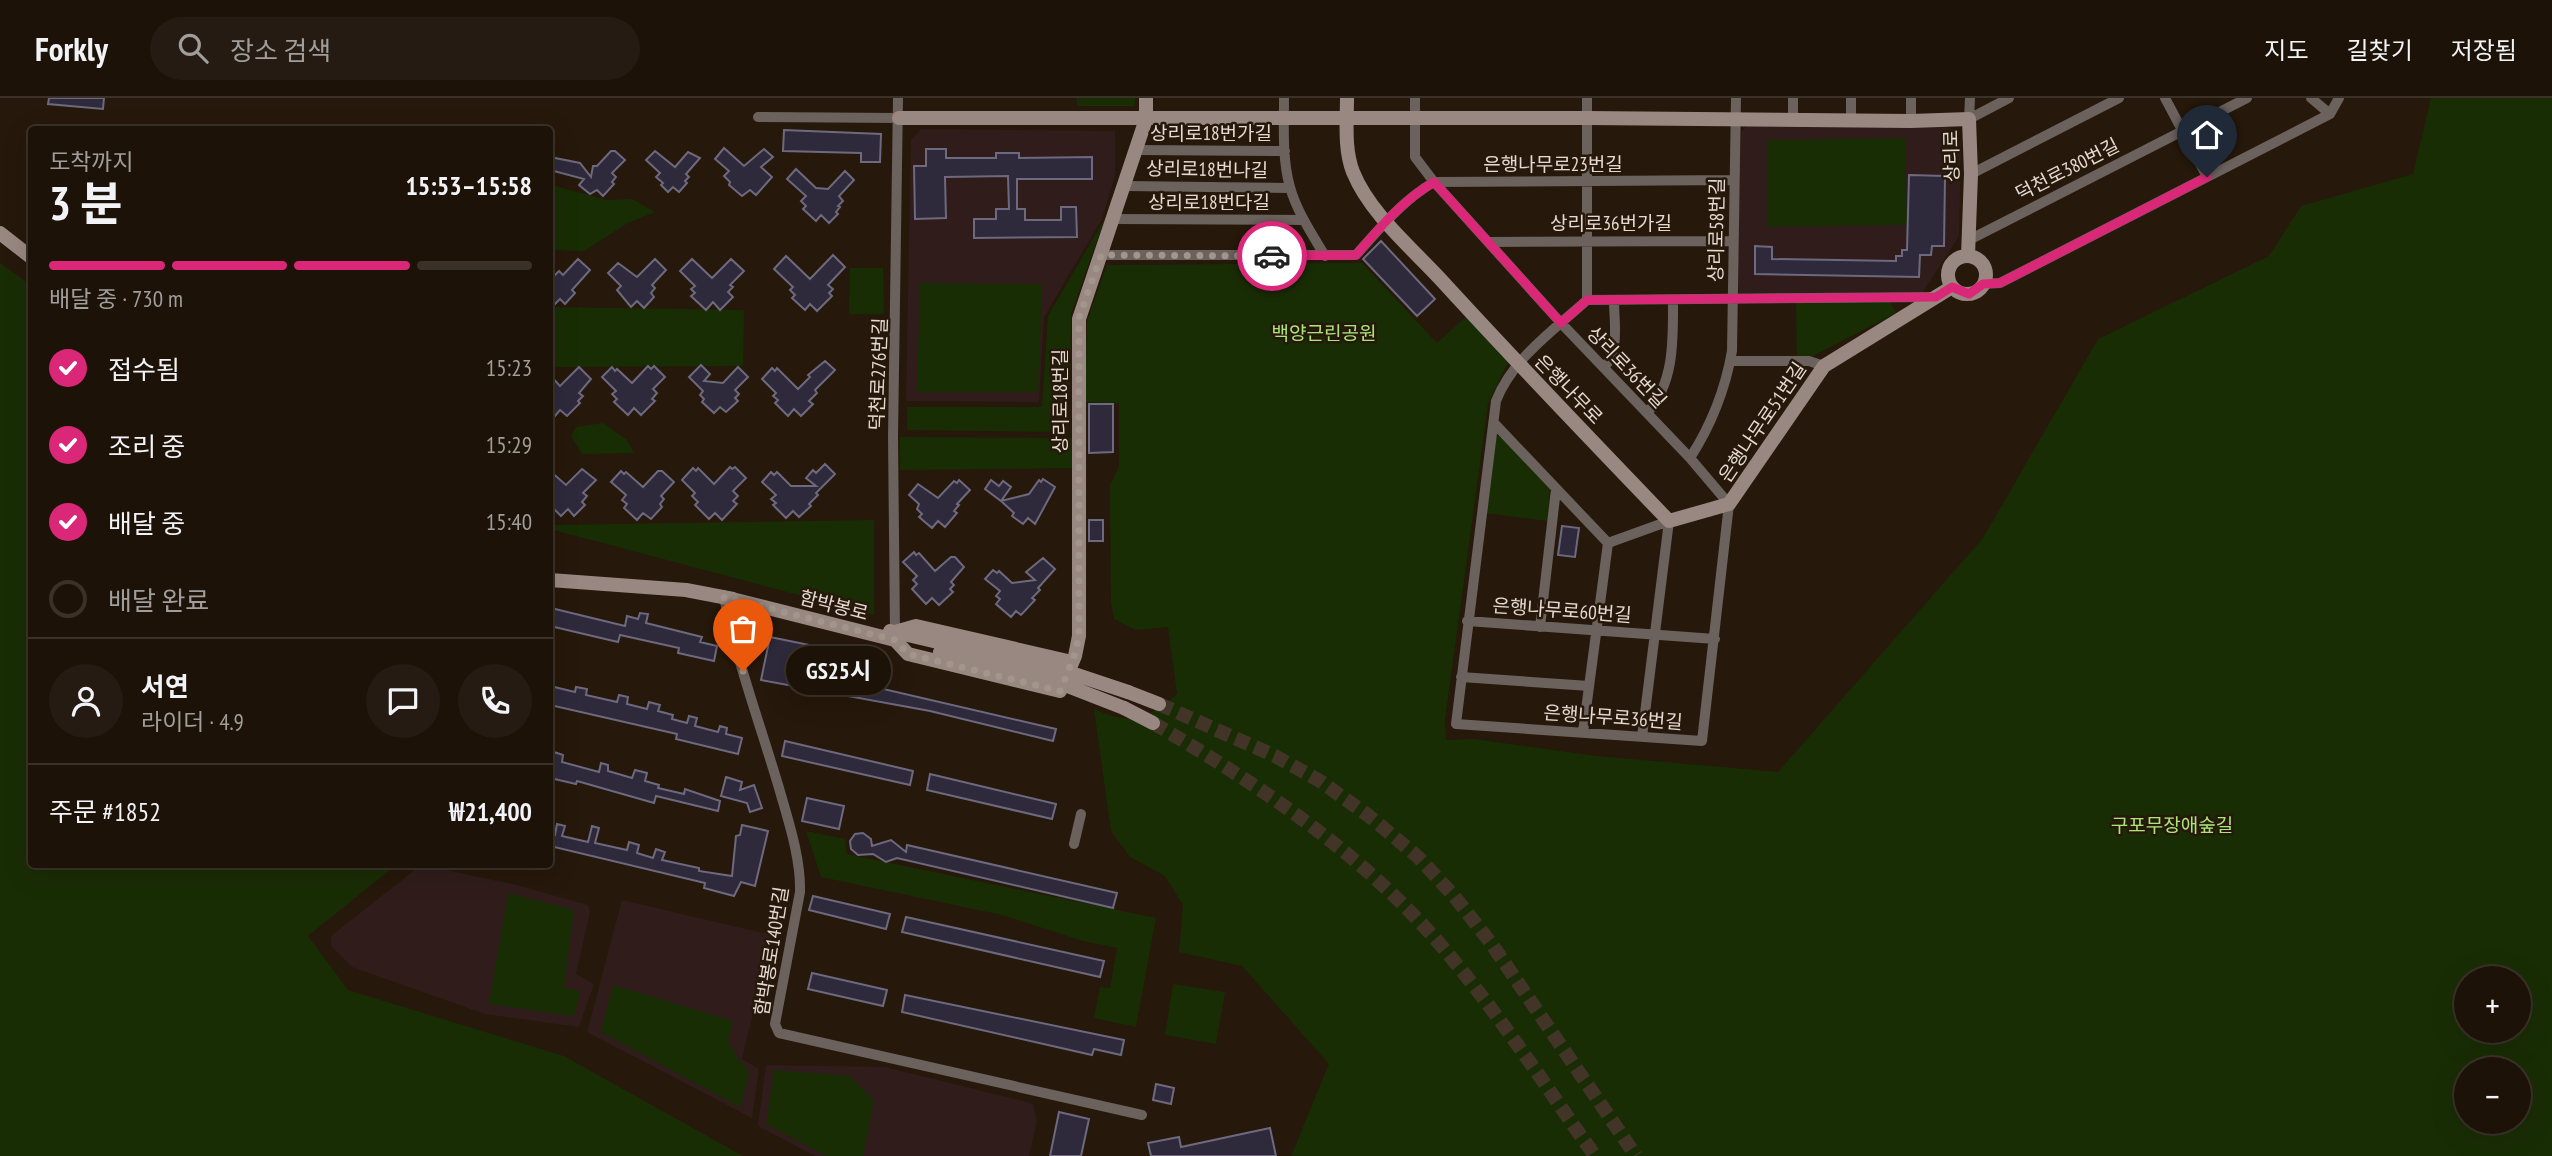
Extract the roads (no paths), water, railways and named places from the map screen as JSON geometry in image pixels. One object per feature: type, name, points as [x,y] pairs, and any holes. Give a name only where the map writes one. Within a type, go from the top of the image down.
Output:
[{"type":"street","name":"덕천로276번길","points":[[895,636],[898,98]]},
{"type":"street","name":"상리로18번길","points":[[895,636],[908,654],[1060,691],[1079,636],[1079,318],[1146,119],[1146,98]]},
{"type":"street","points":[[1284,98],[1290,188],[1303,220],[1325,256]]},
{"type":"street","name":"은행나무로","points":[[1347,98],[1349,158],[1353,172],[1365,193],[1387,221],[1518,363],[1669,521]]},
{"type":"street","name":"상리로36번길","points":[[1415,98],[1415,157],[1434,182],[1561,323],[1690,458],[1729,504]]},
{"type":"street","points":[[1587,98],[1587,300],[1936,297]]},
{"type":"street","name":"상리로58번길","points":[[1690,458],[1716,413],[1730,361],[1736,98]]},
{"type":"street","points":[[1793,98],[1793,119]]},
{"type":"street","points":[[1851,98],[1851,121]]},
{"type":"street","points":[[1911,98],[1911,121]]},
{"type":"street","points":[[1969,98],[1969,119],[2009,98]]},
{"type":"street","points":[[1971,174],[2119,98]]},
{"type":"street","points":[[2165,98],[2207,177]]},
{"type":"street","name":"덕천로380번길","points":[[1969,240],[2247,98]]},
{"type":"street","points":[[2311,98],[2330,114]]},
{"type":"street","points":[[1983,284],[1983,265],[1968,256],[1956,259],[1948,269],[1947,275],[1952,287],[1969,294],[1983,284],[2000,283],[2330,114],[2339,98]]},
{"type":"street","points":[[758,117],[899,118]]},
{"type":"street","name":"상리로","points":[[899,118],[1736,118],[1851,121],[1969,119],[1971,174],[1968,256]]},
{"type":"street","name":"상리로18번가길","points":[[1136,150],[1286,151]]},
{"type":"street","name":"은행나무로23번길","points":[[1434,182],[1734,180]]},
{"type":"street","points":[[1101,255],[1356,255],[1387,221],[1434,182]]},
{"type":"street","name":"상리로18번나길","points":[[1124,186],[1290,188]]},
{"type":"street","name":"상리로18번다길","points":[[1114,219],[1303,220]]},
{"type":"street","points":[[0,233],[28,255]]},
{"type":"street","name":"상리로36번가길","points":[[1490,242],[1732,241]]},
{"type":"street","name":"은행나무로51번길","points":[[1669,521],[1729,504],[1824,366],[1952,287]]},
{"type":"street","name":"은행나무로36번길","points":[[1587,300],[1518,363],[1496,401],[1456,724],[1703,741],[1729,504]]},
{"type":"street","points":[[1604,368],[1611,359],[1615,346],[1614,300]]},
{"type":"street","points":[[1647,413],[1662,390],[1667,375],[1673,347],[1673,300]]},
{"type":"street","points":[[1730,361],[1809,361],[1824,366]]},
{"type":"street","points":[[1494,423],[1608,543]]},
{"type":"street","points":[[894,457],[906,457]]},
{"type":"street","points":[[1539,627],[1556,489]]},
{"type":"street","points":[[1608,543],[1669,521],[1642,737]]},
{"type":"street","points":[[1583,732],[1608,543]]},
{"type":"street","name":"함박봉로","points":[[553,580],[686,590],[895,636]]},
{"type":"street","name":"함박봉로140번길","points":[[724,597],[731,630],[785,808],[801,877],[797,913],[775,1024],[779,1033],[1142,1115]]},
{"type":"street","name":"은행나무로60번길","points":[[1467,621],[1715,639]]},
{"type":"street","points":[[895,636],[916,626],[1072,662]]},
{"type":"street","points":[[895,636],[1074,674],[1159,704]]},
{"type":"street","points":[[895,636],[1033,675],[1124,708],[1153,723]]},
{"type":"street","name":"은행나무로36번길","points":[[1461,677],[1589,686]]},
{"type":"street","points":[[1074,844],[1081,814]]},
{"type":"tunnel","points":[[1159,704],[1275,756],[1320,781],[1369,816],[1418,857],[1454,896],[1491,943],[1636,1156]]},
{"type":"tunnel","points":[[1153,723],[1301,818],[1401,902],[1475,987],[1595,1156]]},
{"type":"place","name":"GS25시","points":[[743,671]]},
{"type":"park label","name":"백양근린공원","points":[[1324,333]]},
{"type":"park label","name":"구포무장애숲길","points":[[2172,825]]}]
